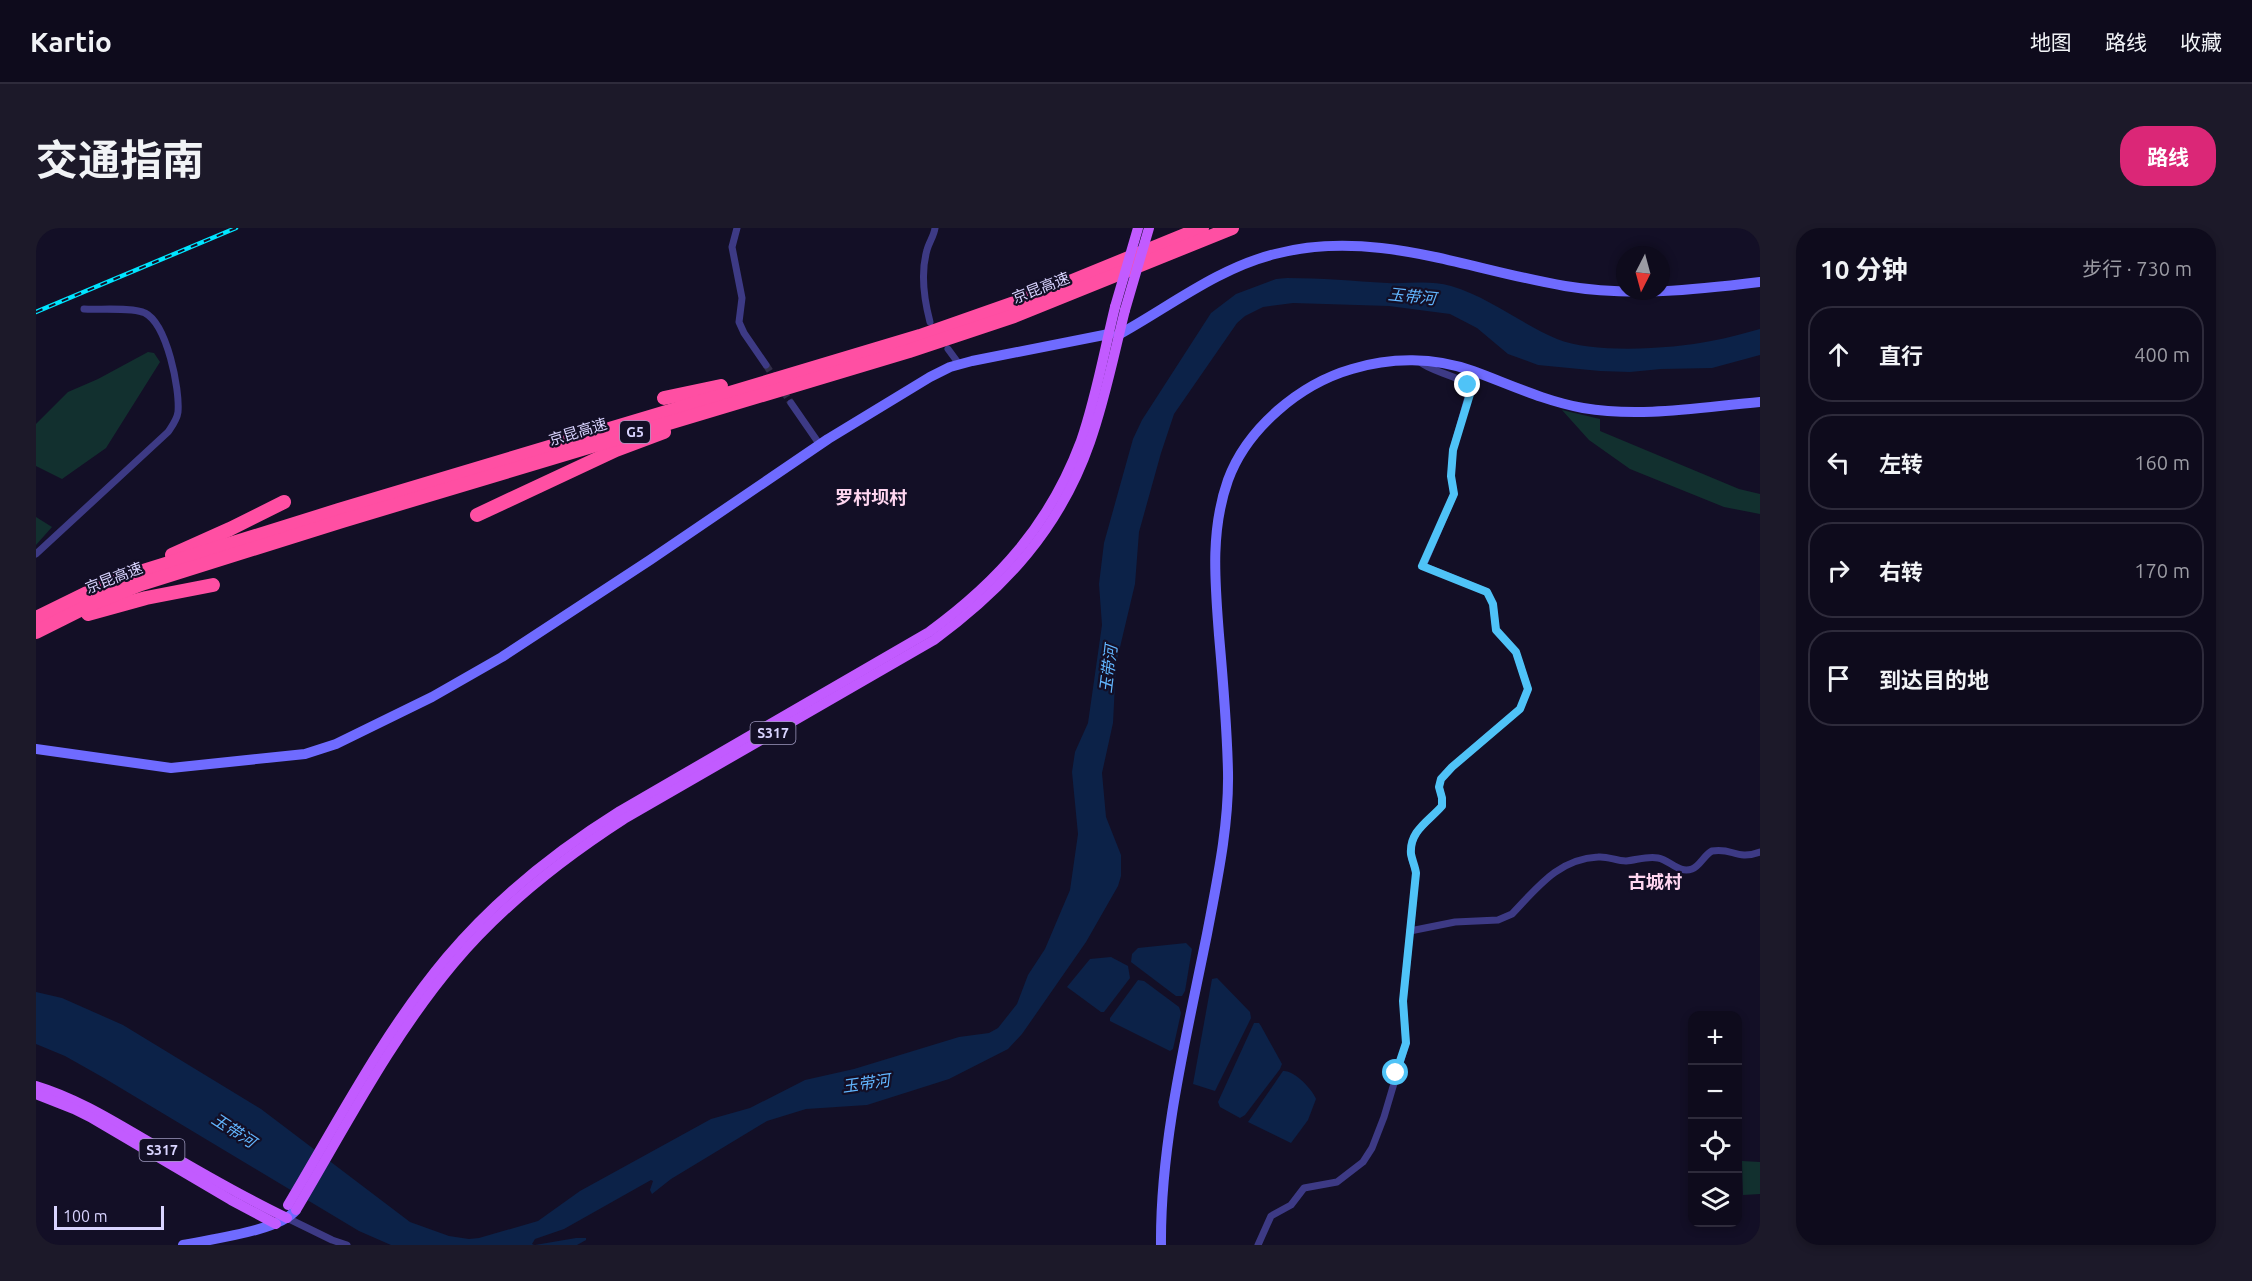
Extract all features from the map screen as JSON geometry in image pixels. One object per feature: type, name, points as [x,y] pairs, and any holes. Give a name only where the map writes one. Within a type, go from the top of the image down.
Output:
[{"type":"highway","name":"京昆高速","points":[[36,618],[89,592],[131,576],[339,510],[920,336],[1039,295],[1202,228]]},
{"type":"highway","name":"京昆高速","points":[[36,633],[94,603],[141,584],[331,524],[909,351],[1043,306],[1232,228]]},
{"type":"highway","points":[[664,398],[855,355]]},
{"type":"highway","points":[[477,516],[615,450],[808,380]]},
{"type":"highway","points":[[131,576],[284,502]]},
{"type":"highway","points":[[36,633],[95,611],[213,585]]},
{"type":"main road","name":"S317","points":[[292,1208],[347,1114],[381,1049],[418,994],[447,957],[494,907],[583,834],[910,645],[945,620],[998,574],[1027,542],[1070,468],[1086,425],[1114,334],[1138,228]]},
{"type":"main road","name":"S317","points":[[1120,309],[1149,228]]},
{"type":"main road","name":"S317","points":[[36,1086],[86,1106],[282,1219]]},
{"type":"main road","name":"S317","points":[[36,1094],[82,1113],[231,1200],[282,1219]]},
{"type":"street","points":[[737,228],[732,247],[742,298],[739,322],[766,365]]},
{"type":"street","points":[[930,322],[923,279],[926,254],[935,228]]},
{"type":"street","points":[[36,749],[171,768],[305,754],[331,746],[432,697],[502,657],[819,445],[930,377],[959,364],[1025,349],[1114,334],[1238,267],[1274,254],[1321,246],[1366,246],[1407,251],[1547,282],[1601,290],[1667,292],[1760,282]]},
{"type":"street","points":[[36,554],[168,432],[177,417],[178,400],[173,367],[168,349],[151,317],[139,311],[84,309]]},
{"type":"street","points":[[948,349],[959,364]]},
{"type":"street","points":[[1161,1245],[1161,1213],[1168,1144],[1217,881],[1228,801],[1227,739],[1214,564],[1216,528],[1224,492],[1237,460],[1249,443],[1271,418],[1300,393],[1330,376],[1376,363],[1418,360],[1471,370],[1548,399],[1599,411],[1652,411],[1760,402]]},
{"type":"street","points":[[1258,1245],[1273,1213],[1291,1205],[1304,1188],[1329,1185],[1344,1178],[1363,1162],[1372,1148],[1384,1117],[1406,1043],[1403,1001],[1416,873],[1411,857],[1411,843],[1419,828],[1442,806],[1439,787],[1441,779],[1520,709],[1528,689],[1516,652],[1496,630],[1493,604],[1487,592],[1422,566],[1454,494],[1451,476],[1453,450],[1470,390],[1466,383],[1427,368],[1418,360]]},
{"type":"street","points":[[791,403],[819,445]]},
{"type":"street","points":[[1410,931],[1455,922],[1503,919],[1512,914],[1554,871],[1592,858],[1603,857],[1624,861],[1654,857],[1668,861],[1681,870],[1688,870],[1695,868],[1712,851],[1726,850],[1746,856],[1760,852]]},
{"type":"street","points":[[183,1245],[282,1219],[292,1208]]},
{"type":"street","points":[[282,1219],[347,1245]]},
{"type":"green space","points":[[148,352],[154,353],[160,362],[106,448],[62,479],[36,466],[36,424],[68,392]]},
{"type":"green space","points":[[1562,410],[1600,419],[1600,431],[1739,489],[1760,494],[1760,514],[1724,507],[1630,469],[1589,440]]},
{"type":"green space","points":[[36,517],[52,527],[36,545]]},
{"type":"green space","points":[[1742,1161],[1760,1162],[1760,1194],[1743,1195]]},
{"type":"water","name":"玉带河","points":[[1276,279],[1443,284],[1479,297],[1557,339],[1591,347],[1633,349],[1695,344],[1760,329],[1760,355],[1712,368],[1630,372],[1538,365],[1508,354],[1477,328],[1450,314],[1389,306],[1293,303],[1263,307],[1237,323],[1174,414],[1139,532],[1135,584],[1116,664],[1113,723],[1102,773],[1106,817],[1121,855],[1121,876],[1118,886],[1086,942],[1022,1034],[1008,1049],[949,1079],[867,1105],[806,1109],[767,1121],[671,1179],[652,1194],[650,1190],[653,1181],[651,1180],[564,1229],[535,1239],[532,1244],[534,1245],[391,1245],[359,1231],[104,1078],[65,1056],[36,1044],[36,992],[62,998],[123,1025],[261,1109],[410,1222],[449,1236],[469,1239],[538,1221],[580,1191],[711,1119],[750,1108],[805,1080],[854,1069],[959,1037],[989,1033],[998,1028],[1017,1004],[1028,975],[1045,949],[1070,890],[1078,834],[1072,772],[1075,752],[1088,723],[1102,625],[1099,584],[1104,543],[1133,439],[1142,420],[1211,313],[1236,294]]},
{"type":"water","points":[[1186,943],[1192,949],[1185,991],[1182,996],[1176,996],[1131,962],[1132,954],[1138,948]]},
{"type":"water","points":[[1111,957],[1128,966],[1130,978],[1104,1012],[1101,1012],[1067,987],[1090,959]]},
{"type":"water","points":[[1217,978],[1250,1012],[1251,1018],[1215,1091],[1193,1084],[1212,979]]},
{"type":"water","points":[[1138,980],[1144,981],[1179,1007],[1181,1013],[1173,1049],[1170,1051],[1110,1021]]},
{"type":"water","points":[[1254,1023],[1259,1023],[1282,1064],[1245,1115],[1240,1118],[1220,1107],[1218,1102]]},
{"type":"water","points":[[1283,1071],[1302,1081],[1316,1099],[1308,1120],[1291,1143],[1248,1122]]},
{"type":"water","points":[[586,1238],[586,1240],[577,1245],[535,1245]]},
{"type":"tunnel","points":[[766,365],[791,403]]},
{"type":"railway","points":[[36,312],[236,228]]},
{"type":"district","name":"罗村坝村","points":[[871,498]]},
{"type":"district","name":"古城村","points":[[1655,882]]},
{"type":"route","points":[[1396,1073],[1406,1043],[1402,1012],[1416,873],[1411,857],[1411,843],[1419,828],[1442,806],[1443,800],[1439,790],[1441,779],[1500,724],[1520,709],[1528,689],[1516,652],[1496,630],[1493,604],[1487,592],[1422,566],[1454,494],[1451,476],[1453,450],[1470,394],[1468,385]]}]
